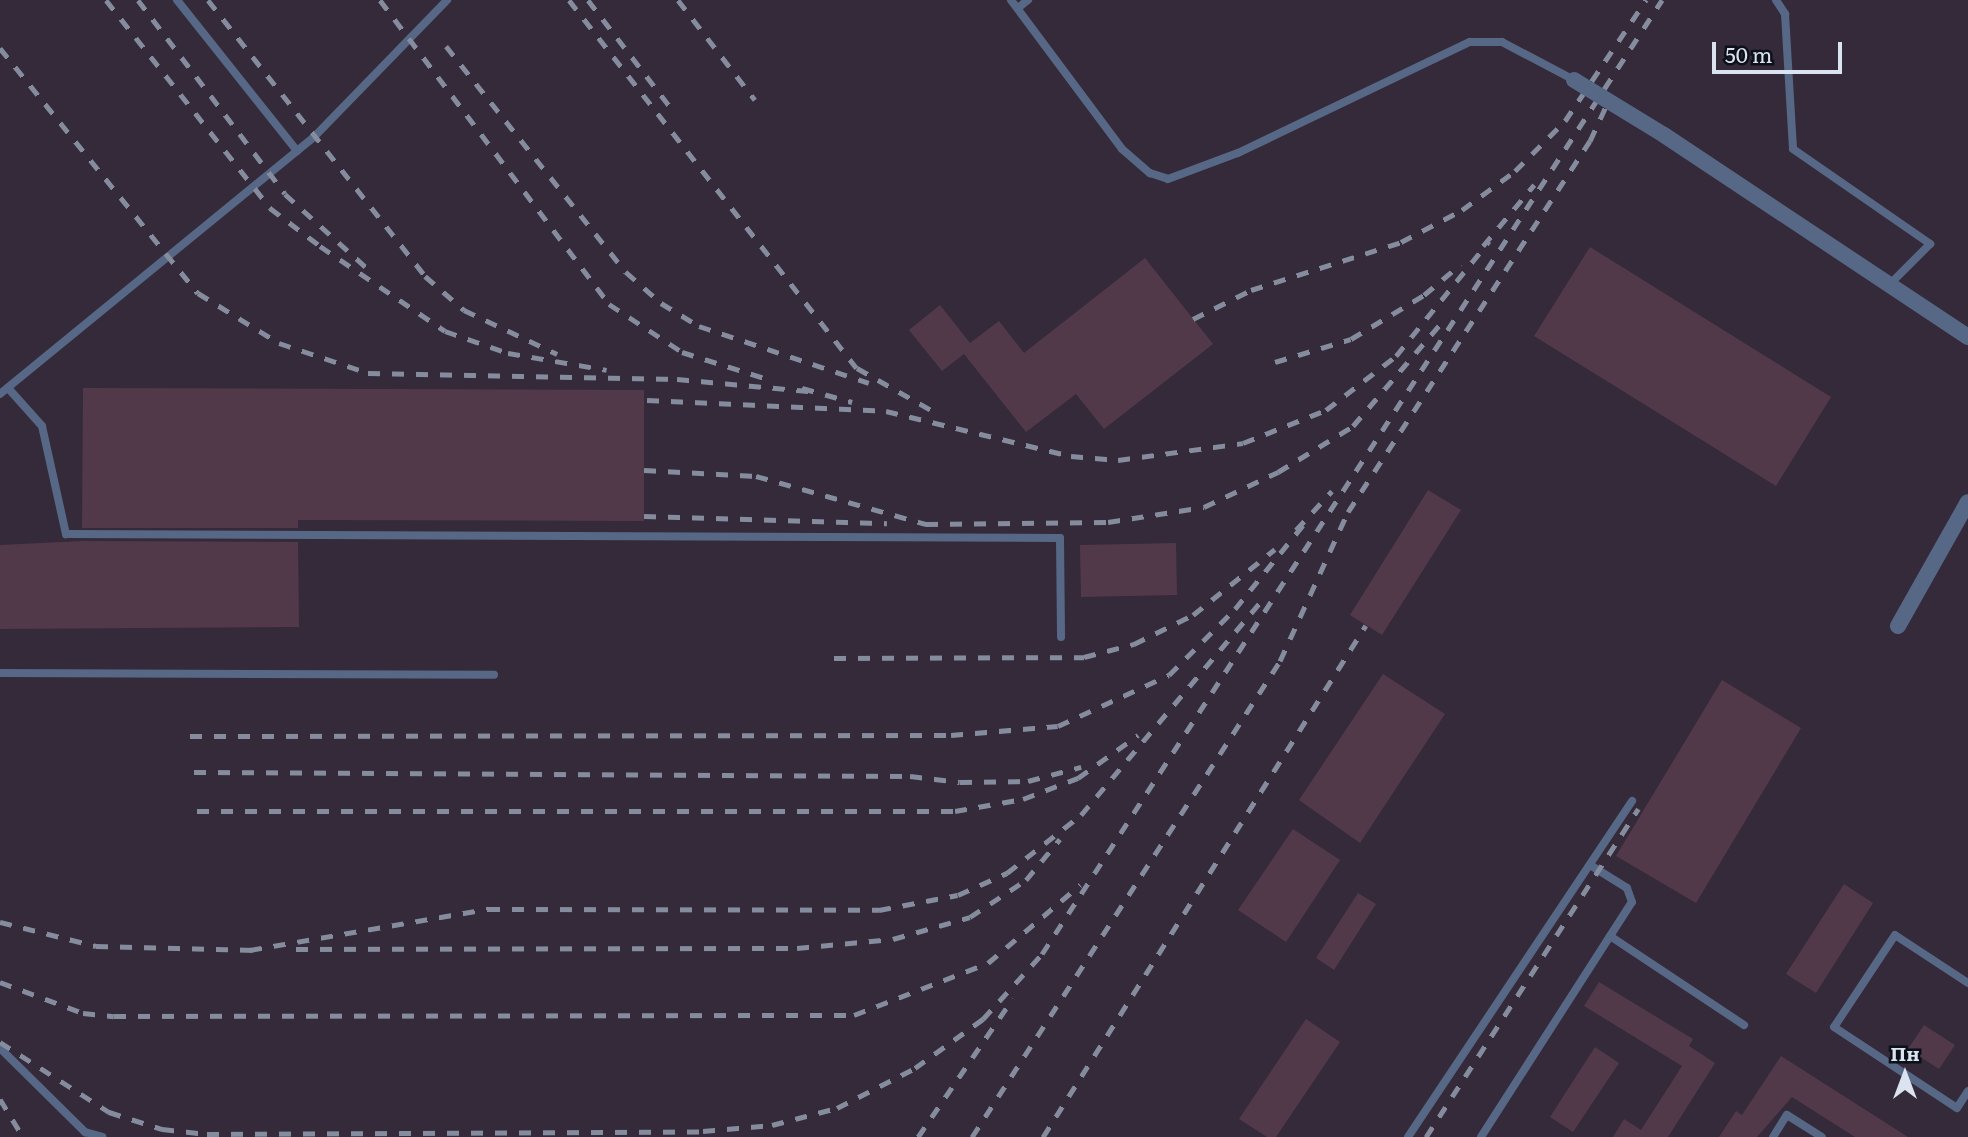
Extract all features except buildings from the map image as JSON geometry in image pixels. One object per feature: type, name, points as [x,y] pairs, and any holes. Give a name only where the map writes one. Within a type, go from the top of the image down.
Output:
[{"type":"street","points":[[1574,80],[1664,135],[1968,337]]},
{"type":"street","points":[[1898,626],[1968,502]]},
{"type":"lane","points":[[177,0],[297,151]]},
{"type":"lane","points":[[447,0],[297,151],[4,391],[42,426],[66,534],[1060,538],[1061,637]]},
{"type":"lane","points":[[1011,0],[1122,149],[1150,173],[1168,179],[1238,153],[1470,42],[1502,42],[1574,80]]},
{"type":"lane","points":[[1018,8],[1028,0]]},
{"type":"lane","points":[[1776,0],[1785,14],[1793,149],[1930,244],[1888,286]]},
{"type":"lane","points":[[0,673],[494,675]]},
{"type":"lane","points":[[1408,1137],[1632,801]]},
{"type":"lane","points":[[1481,1137],[1632,902],[1627,888],[1590,865]]},
{"type":"lane","points":[[1968,983],[1895,935],[1834,1027],[1957,1108],[1968,1091]]},
{"type":"lane","points":[[1610,936],[1744,1025]]},
{"type":"lane","points":[[0,1048],[85,1132],[102,1137]]},
{"type":"lane","points":[[1773,1137],[1787,1115],[1822,1137]]},
{"type":"shaded area","points":[[0,0],[1968,0],[1968,1137],[0,1137]]},
{"type":"railway","points":[[106,0],[270,208],[320,246],[445,331],[508,353],[607,370]]},
{"type":"railway","points":[[138,0],[285,194],[368,269]]},
{"type":"railway","points":[[208,0],[425,276],[464,310],[557,354]]},
{"type":"railway","points":[[380,0],[609,304],[682,352],[771,380]]},
{"type":"railway","points":[[569,0],[857,368],[938,414]]},
{"type":"railway","points":[[588,0],[670,107]]},
{"type":"railway","points":[[678,0],[755,100]]},
{"type":"railway","points":[[1193,319],[1251,290],[1401,242],[1462,210],[1515,171],[1565,121],[1646,0]]},
{"type":"railway","points":[[0,1042],[109,1112],[162,1129],[207,1134],[703,1131],[772,1125],[837,1108],[915,1068],[983,1019],[1042,954],[1662,0]]},
{"type":"railway","points":[[446,46],[626,272],[661,303],[699,326],[869,383]]},
{"type":"railway","points":[[0,48],[198,293],[279,343],[368,373],[677,379],[810,391]]},
{"type":"railway","points":[[972,1137],[1280,661],[1348,512],[1590,141],[1607,104]]},
{"type":"railway","points":[[1483,246],[1534,185]]},
{"type":"railway","points":[[647,400],[886,411],[1071,456],[1118,460],[1243,443],[1326,410],[1396,356],[1489,241]]},
{"type":"railway","points":[[1275,362],[1351,339],[1424,295],[1461,264]]},
{"type":"railway","points":[[644,470],[756,476],[926,524],[1108,522],[1204,507],[1278,472],[1353,426],[1442,322]]},
{"type":"railway","points":[[802,388],[852,402]]},
{"type":"railway","points":[[1296,530],[1332,491]]},
{"type":"railway","points":[[644,516],[887,523]]},
{"type":"railway","points":[[190,736],[951,735],[1058,726],[1169,675],[1235,609],[1303,525]]},
{"type":"railway","points":[[834,658],[1084,657],[1134,644],[1193,615],[1275,549]]},
{"type":"railway","points":[[250,950],[488,909],[879,910],[958,895],[1007,873],[1081,815],[1263,599]]},
{"type":"railway","points":[[1043,1137],[1366,625]]},
{"type":"railway","points":[[197,811],[955,811],[1023,799],[1078,778],[1138,735]]},
{"type":"railway","points":[[194,772],[910,776],[960,782],[1028,781],[1081,767]]},
{"type":"railway","points":[[1426,1137],[1638,809]]},
{"type":"railway","points":[[296,949],[797,948],[893,939],[970,917],[1026,880],[1060,839]]},
{"type":"railway","points":[[0,982],[83,1013],[114,1016],[854,1015],[988,963],[1080,885]]},
{"type":"railway","points":[[0,922],[96,946],[258,950]]},
{"type":"railway","points":[[918,1137],[1013,998]]},
{"type":"railway","points":[[0,1099],[23,1137]]}]
